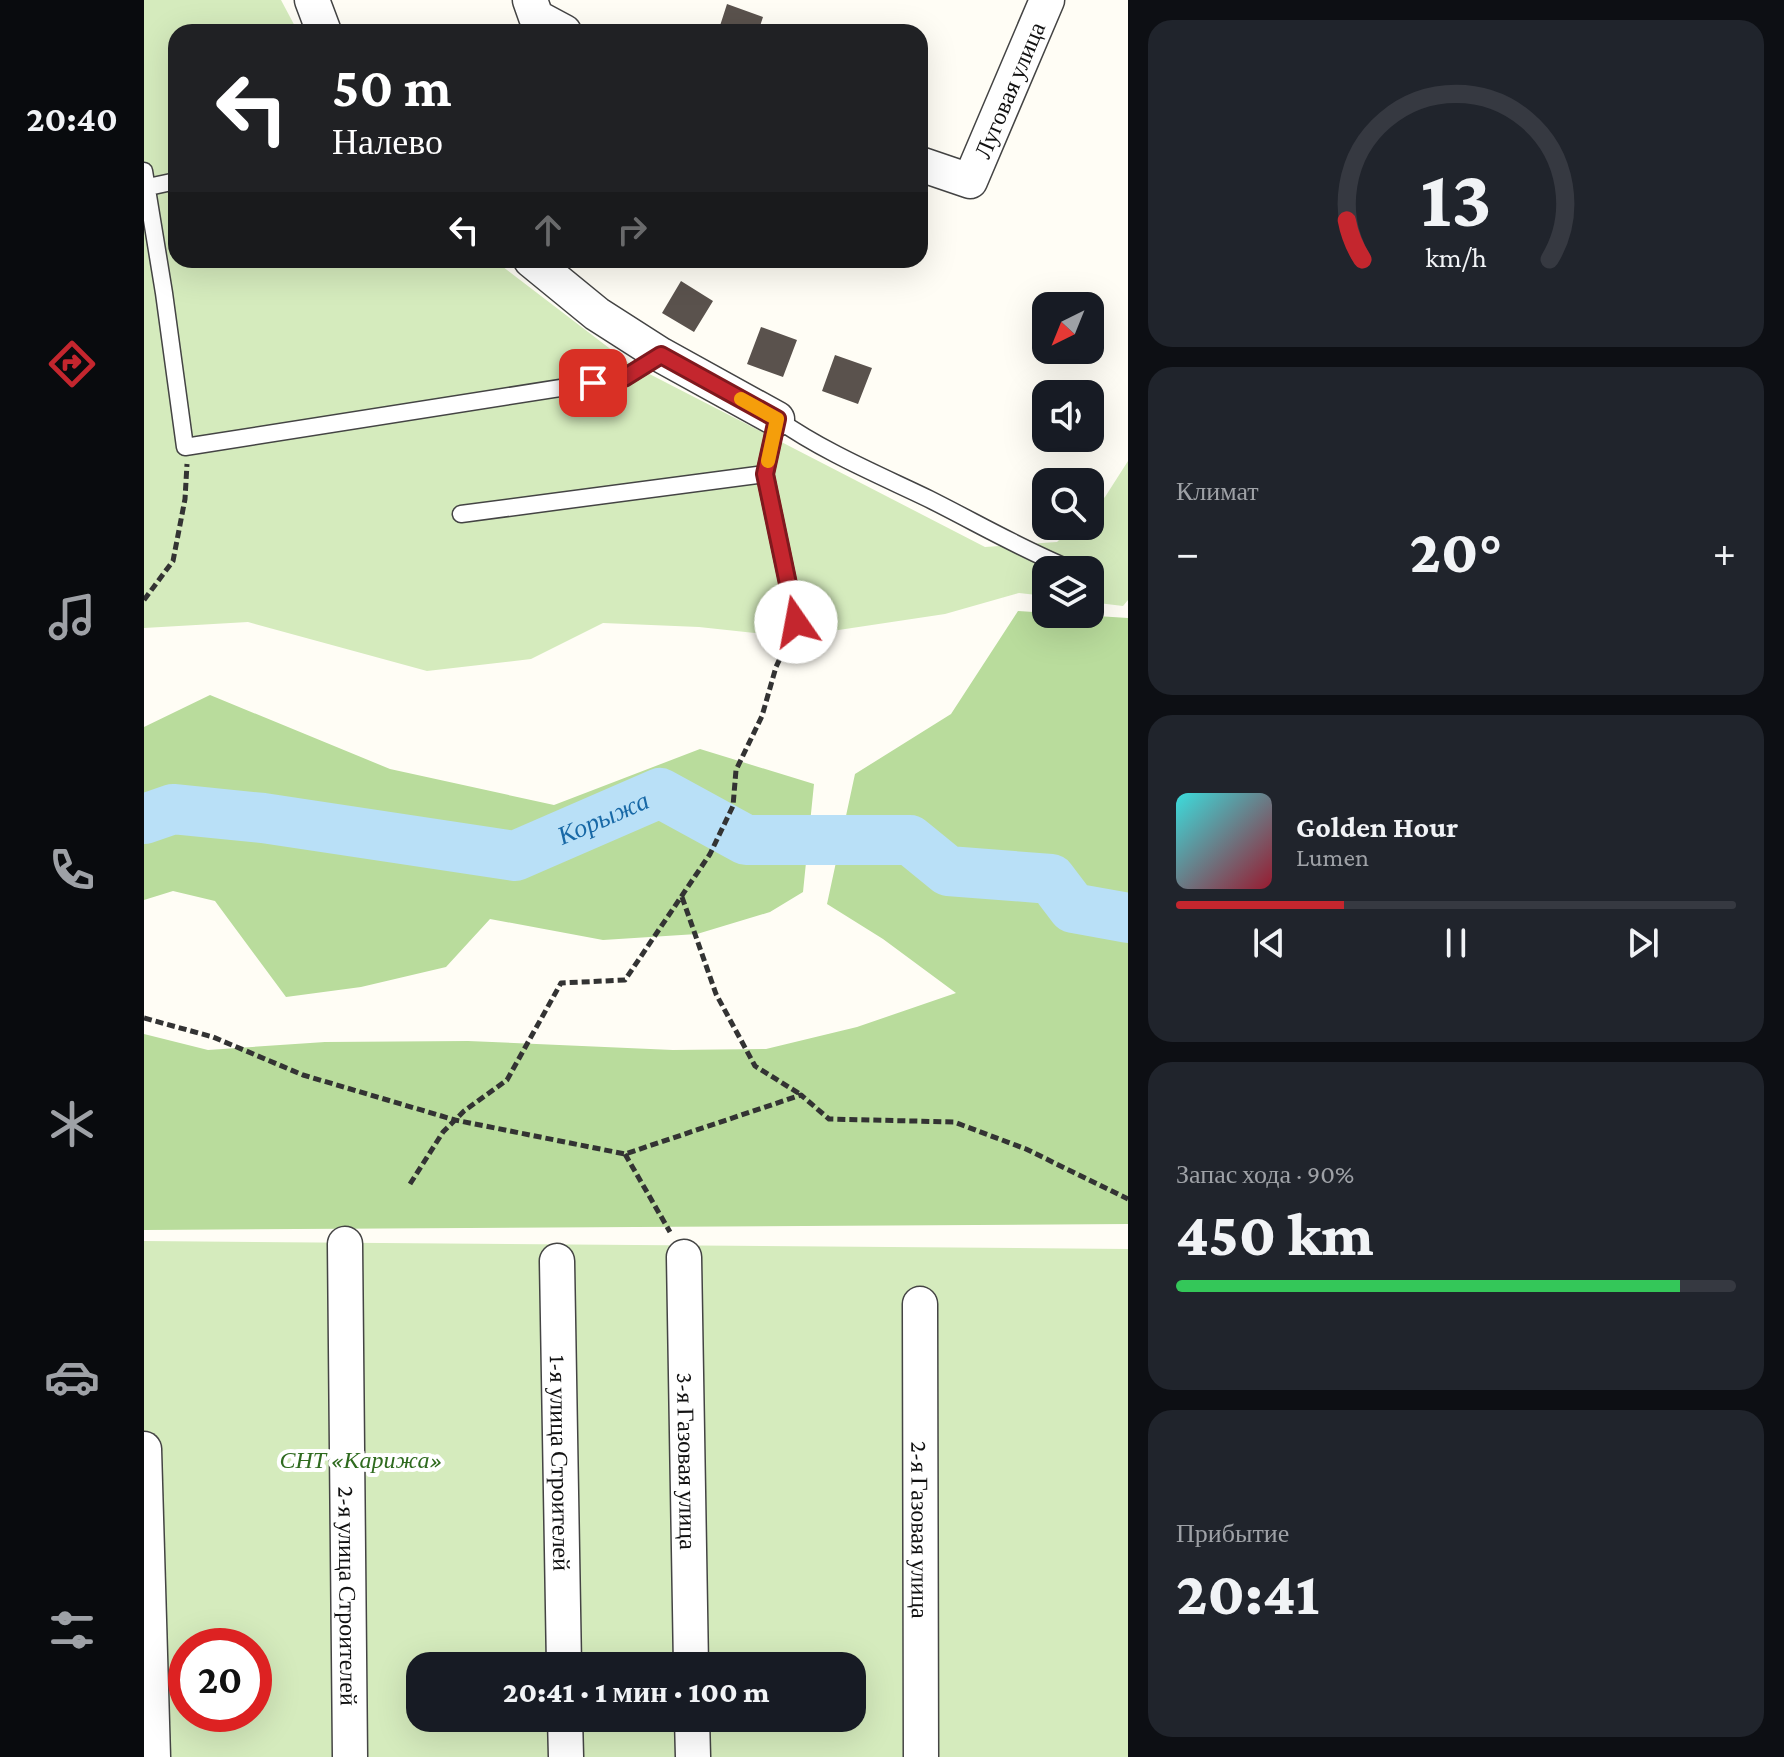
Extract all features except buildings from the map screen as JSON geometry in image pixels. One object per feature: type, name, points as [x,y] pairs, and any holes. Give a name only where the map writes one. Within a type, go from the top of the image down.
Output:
[{"type":"street","points":[[312,0],[321,24]]},
{"type":"street","points":[[530,0],[536,17],[549,24]]},
{"type":"street","name":"Луговая улица","points":[[928,167],[970,181],[1047,0]]},
{"type":"street","points":[[541,268],[597,314],[661,355],[777,419]]},
{"type":"street","name":"2-я улица Строителей","points":[[345,1244],[350,1757]]},
{"type":"street","name":"3-я Газовая улица","points":[[684,1257],[691,1652]]},
{"type":"street","name":"1-я улица Строителей","points":[[557,1261],[564,1652]]},
{"type":"street","name":"2-я Газовая улица","points":[[920,1304],[921,1757]]},
{"type":"street","points":[[144,1449],[153,1757]]},
{"type":"street","points":[[565,1732],[566,1757]]},
{"type":"street","points":[[692,1732],[693,1757]]},
{"type":"lane","points":[[168,181],[145,182],[185,447],[624,378],[661,355]]},
{"type":"lane","points":[[796,622],[765,474],[777,419],[810,443],[1038,556]]},
{"type":"lane","points":[[461,514],[765,474]]},
{"type":"path","points":[[144,600],[173,561],[188,473]]},
{"type":"path","points":[[410,1184],[443,1132],[507,1080],[561,983],[625,980],[710,854],[733,806],[736,770],[762,716],[776,667],[796,622]]},
{"type":"path","points":[[681,896],[716,994],[755,1066],[801,1095],[829,1119],[954,1122],[1026,1149],[1128,1199]]},
{"type":"path","points":[[144,1018],[213,1037],[303,1075],[455,1120],[625,1154],[801,1095]]},
{"type":"path","points":[[625,1154],[684,1257]]},
{"type":"green space","points":[[144,0],[281,0],[294,24],[168,24],[168,268],[504,268],[630,364],[985,547],[1059,540],[1104,540],[1104,498],[1128,461],[1128,600],[1123,606],[1104,604],[1104,556],[1032,556],[1032,594],[1019,593],[945,614],[792,637],[699,627],[603,623],[531,659],[427,671],[248,622],[144,628]]},
{"type":"green space","points":[[1018,611],[1032,612],[1032,628],[1104,628],[1104,616],[1128,618],[1128,1224],[144,1230],[144,1034],[208,1050],[325,1042],[468,1041],[673,1050],[766,1049],[857,1027],[956,993],[883,939],[827,904],[855,774],[951,714]]},
{"type":"green space","points":[[210,695],[390,769],[554,805],[700,749],[814,784],[803,892],[770,912],[697,934],[603,940],[490,919],[446,967],[361,987],[286,997],[215,901],[173,891],[144,900],[144,727]]},
{"type":"green space","name":"СНТ «Карижа»","points":[[144,1241],[1128,1249],[1128,1757],[144,1757]]},
{"type":"waterway","name":"Корыжа","points":[[144,819],[173,809],[263,818],[515,856],[660,793],[746,840],[910,840],[948,871],[1051,879],[1073,908],[1128,918]]},
{"type":"slow traffic","points":[[741,399],[777,419],[768,461]]},
{"type":"route","points":[[593,383],[624,378],[661,355],[777,419],[765,474],[796,622]]}]
